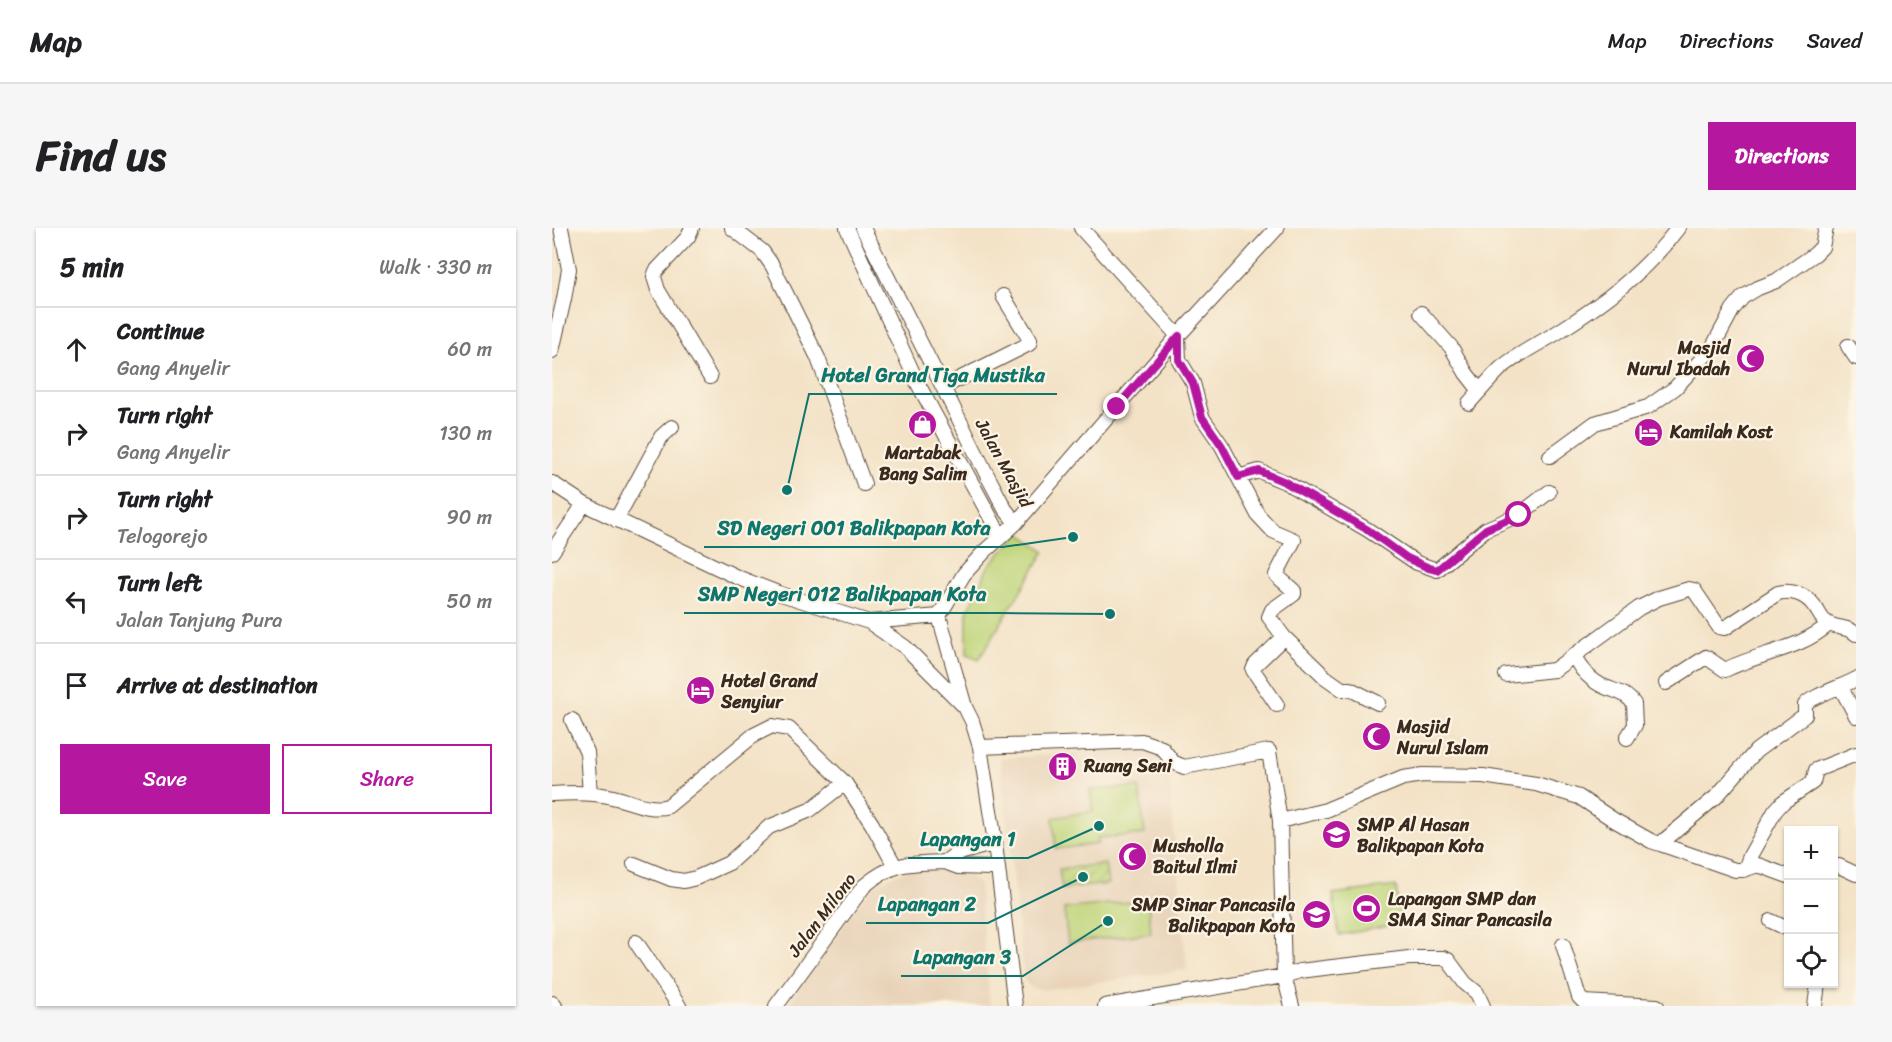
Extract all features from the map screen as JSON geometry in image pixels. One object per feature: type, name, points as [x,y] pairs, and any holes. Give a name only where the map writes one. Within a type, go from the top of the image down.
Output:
[{"type":"street","points":[[552,351],[569,269],[561,228]]},
{"type":"street","points":[[692,228],[688,237],[656,271],[654,277],[658,290],[710,377]]},
{"type":"street","points":[[732,228],[762,251],[772,265],[818,358],[864,484]]},
{"type":"street","name":"Jalan Masjid","points":[[847,228],[917,382],[1001,537]]},
{"type":"street","name":"Jalan Masjid","points":[[863,228],[995,491],[1016,523]]},
{"type":"street","points":[[1015,1006],[966,710],[939,616],[964,574],[1016,523],[1179,336],[1277,228]]},
{"type":"street","points":[[1468,403],[1501,368],[1607,300],[1626,285],[1660,252],[1678,228]]},
{"type":"street","points":[[1550,456],[1595,423],[1648,407],[1675,388],[1712,348],[1733,309],[1743,297],[1776,281],[1815,254],[1822,247],[1826,228]]},
{"type":"street","points":[[1084,229],[1179,336],[1179,360],[1193,383],[1202,417],[1222,446],[1258,515],[1273,531],[1294,540],[1276,575],[1294,591],[1294,594],[1269,614],[1284,637],[1325,677],[1342,689],[1350,689],[1378,703]]},
{"type":"street","points":[[943,387],[1029,344],[1029,340],[1004,296]]},
{"type":"street","points":[[1421,313],[1451,347],[1480,391]]},
{"type":"street","points":[[1848,346],[1856,358]]},
{"type":"street","points":[[616,520],[642,476],[661,437],[672,426]]},
{"type":"street","points":[[1238,477],[1259,471],[1285,482],[1368,530],[1407,558],[1437,570],[1486,529],[1519,515],[1549,492]]},
{"type":"street","points":[[552,483],[584,504],[736,577],[870,622],[905,647],[966,710],[980,747],[1007,1006]]},
{"type":"street","points":[[552,552],[584,504]]},
{"type":"street","points":[[1506,675],[1554,670],[1640,608],[1659,598],[1689,589],[1694,590],[1719,627],[1725,628],[1778,593],[1785,591],[1806,598],[1814,605],[1824,621],[1850,629],[1856,634]]},
{"type":"street","points":[[870,622],[939,616]]},
{"type":"street","points":[[1666,683],[1706,657],[1725,670],[1795,645],[1820,632],[1829,624]]},
{"type":"street","points":[[1277,705],[1253,670],[1255,665],[1284,637]]},
{"type":"street","points":[[1576,656],[1577,663],[1595,682],[1621,692],[1634,704],[1635,725],[1627,738]]},
{"type":"street","points":[[1660,844],[1716,797],[1756,751],[1805,715],[1804,706],[1807,702],[1818,695],[1841,688],[1856,680]]},
{"type":"street","points":[[1841,688],[1856,716]]},
{"type":"street","points":[[573,720],[587,752],[590,794]]},
{"type":"street","points":[[552,794],[590,794],[608,796],[654,808],[668,806],[754,735],[772,726],[789,729],[845,783],[872,824],[895,866]]},
{"type":"street","points":[[980,747],[1142,741],[1162,748],[1173,762],[1184,767],[1269,751],[1280,821],[1284,976],[1292,1006]]},
{"type":"street","points":[[1745,869],[1769,820],[1783,801],[1813,782],[1816,770],[1856,754]]},
{"type":"street","points":[[1280,821],[1326,810],[1403,778],[1423,775],[1483,777],[1536,784],[1579,797],[1651,841],[1727,869],[1745,869],[1758,865],[1784,875]]},
{"type":"street","points":[[634,864],[671,879],[684,881],[696,878],[729,863],[769,827],[810,810],[845,783]]},
{"type":"street","points":[[945,862],[956,854],[991,856]]},
{"type":"street","points":[[945,862],[958,867],[991,856]]},
{"type":"street","name":"Jalan Milono","points":[[776,1006],[864,886],[879,873],[895,866],[945,862]]},
{"type":"street","points":[[1838,866],[1856,874]]},
{"type":"street","points":[[1771,921],[1784,927]]},
{"type":"street","points":[[636,942],[679,1006]]},
{"type":"street","points":[[1563,945],[1579,997],[1584,1002],[1657,1006]]},
{"type":"street","points":[[1105,1006],[1284,976],[1300,971],[1410,958],[1448,960],[1465,983],[1477,993],[1483,1006]]},
{"type":"street","points":[[1815,1006],[1817,988]]},
{"type":"shaded area","points":[[1135,746],[1157,755],[1168,771],[1187,970],[1043,990],[1032,988],[1024,980],[1000,759]]},
{"type":"shaded area","points":[[941,867],[968,874],[979,885],[990,1006],[787,1006],[860,902],[875,885],[910,870]]},
{"type":"green space","points":[[1020,533],[1045,551],[979,659],[967,654],[967,613],[989,565]]},
{"type":"green space","points":[[1139,787],[1145,834],[1097,838],[1098,844],[1056,849],[1053,818],[1093,811],[1090,790]]},
{"type":"green space","points":[[1105,864],[1108,884],[1062,889],[1059,869]]},
{"type":"green space","name":"Lapangan SMP dan SMA Sinar Pancasila","points":[[1396,886],[1400,924],[1339,935],[1333,894]]},
{"type":"green space","points":[[1148,900],[1151,933],[1068,943],[1064,909]]},
{"type":"place","name":"Masjid Nurul Ibadah","points":[[1751,358]]},
{"type":"place","name":"Martabak Bang Salim","points":[[923,424]]},
{"type":"place","name":"Kamilah Kost","points":[[1649,432]]},
{"type":"place","name":"Hotel Grand Tiga Mustika","points":[[787,490]]},
{"type":"place","name":"SD Negeri 001 Balikpapan Kota","points":[[1073,537]]},
{"type":"place","name":"SMP Negeri 012 Balikpapan Kota","points":[[1110,614]]},
{"type":"place","name":"Hotel Grand Senyiur","points":[[700,691]]},
{"type":"place","name":"Masjid Nurul Islam","points":[[1376,737]]},
{"type":"place","name":"Ruang Seni","points":[[1063,766]]},
{"type":"place","name":"Lapangan 1","points":[[1099,826]]},
{"type":"place","name":"SMP Al Hasan Balikpapan Kota","points":[[1336,835]]},
{"type":"place","name":"Musholla Baitul Ilmi","points":[[1132,856]]},
{"type":"place","name":"Lapangan 2","points":[[1083,877]]},
{"type":"place","name":"Lapangan SMP dan SMA Sinar Pancasila","points":[[1367,909]]},
{"type":"place","name":"SMP Sinar Pancasila Balikpapan Kota","points":[[1316,915]]},
{"type":"place","name":"Lapangan 3","points":[[1108,921]]},
{"type":"route","points":[[1117,407],[1179,336],[1179,360],[1193,383],[1202,417],[1222,446],[1238,477],[1259,471],[1285,482],[1389,543],[1407,558],[1437,570],[1486,529],[1519,515]]}]
